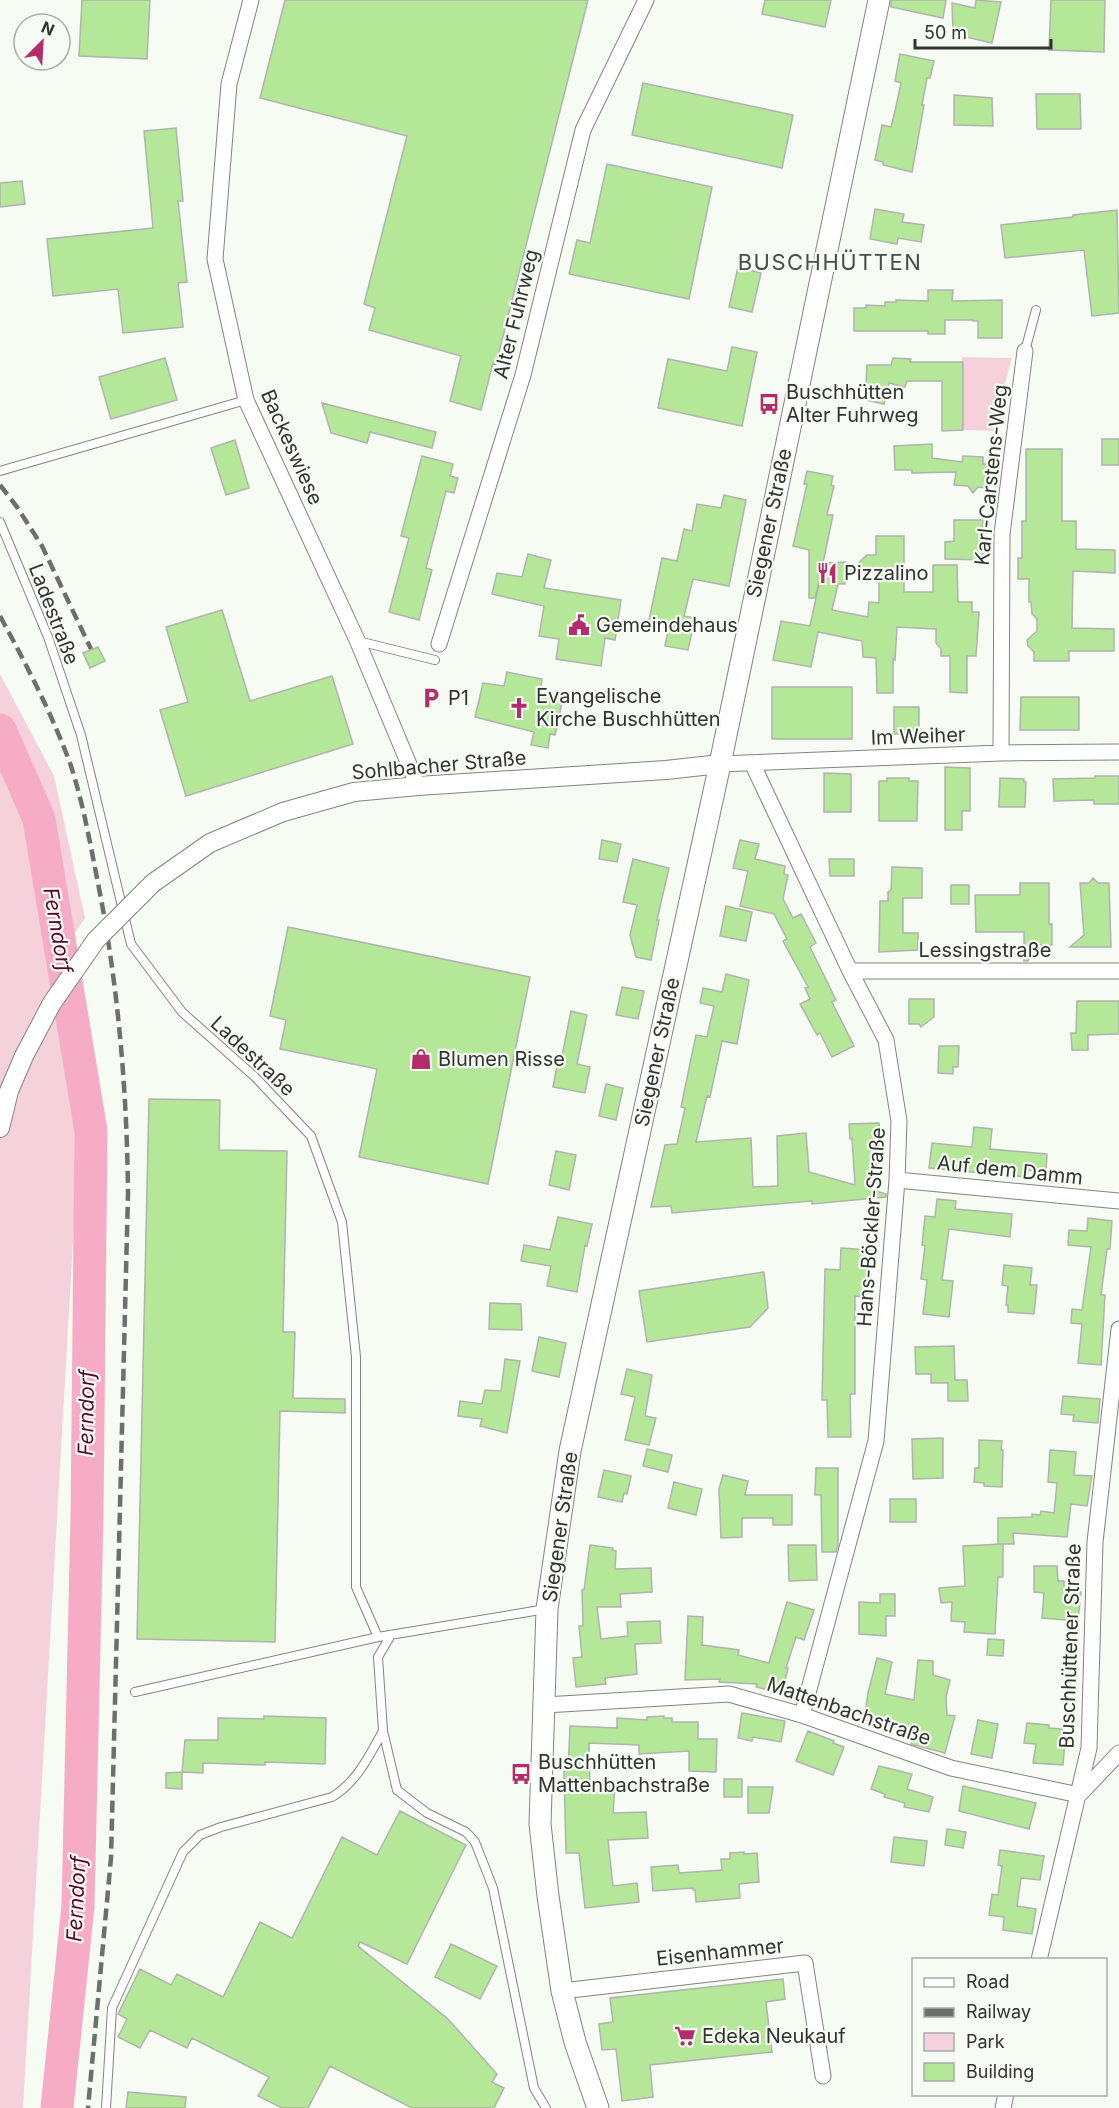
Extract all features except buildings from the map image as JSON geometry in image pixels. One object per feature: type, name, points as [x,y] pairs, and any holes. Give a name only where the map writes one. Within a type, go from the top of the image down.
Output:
[{"type":"main road","name":"Siegener Straße","points":[[598,2108],[574,2042],[562,1991],[540,1824],[547,1609],[570,1451],[720,764],[879,0]]},
{"type":"street","name":"Backeswiese","points":[[251,0],[229,84],[215,259],[246,400],[357,640],[418,786]]},
{"type":"street","name":"Alter Fuhrweg","points":[[437,652],[523,375],[584,130],[646,0]]},
{"type":"street","name":"Karl-Carstens-Weg","points":[[1001,753],[1002,534],[1025,351]]},
{"type":"street","name":"Im Weiher","points":[[720,764],[1001,753],[1119,752]]},
{"type":"street","name":"Hans-Böckler-Straße","points":[[752,763],[850,971],[886,1040],[899,1121],[897,1180],[876,1441],[802,1715]]},
{"type":"street","name":"Sohlbacher Straße","points":[[0,1128],[9,1091],[24,1056],[52,1003],[96,940],[153,883],[210,843],[283,812],[354,792],[720,764]]},
{"type":"street","name":"Lessingstraße","points":[[850,971],[1119,971]]},
{"type":"street","name":"Auf dem Damm","points":[[897,1180],[1119,1201]]},
{"type":"street","name":"Buschhüttener Straße","points":[[1039,1958],[1089,1748],[1095,1542],[1119,1329]]},
{"type":"street","name":"Mattenbachstraße","points":[[545,1705],[729,1694],[802,1715],[951,1768],[1079,1795]]},
{"type":"street","points":[[1079,1795],[1119,1753]]},
{"type":"street","name":"Eisenhammer","points":[[562,1991],[805,1963],[823,2076]]},
{"type":"lane","name":"Karl-Carstens-Weg","points":[[1025,351],[1036,310]]},
{"type":"lane","points":[[0,471],[246,400]]},
{"type":"lane","name":"Ladestraße","points":[[0,522],[48,637],[81,735],[130,944],[182,1012],[255,1077],[310,1136],[342,1222],[356,1357],[356,1587],[378,1637]]},
{"type":"lane","points":[[357,640],[437,652]]},
{"type":"lane","points":[[135,1692],[378,1637],[547,1609]]},
{"type":"lane","points":[[391,1635],[378,1657],[383,1731],[397,1790],[427,1812],[466,1832],[475,1842],[493,1888],[534,2088],[546,2108]]},
{"type":"lane","points":[[106,2108],[112,2008],[183,1852],[200,1835],[221,1827],[332,1797],[346,1789],[365,1765],[383,1731]]},
{"type":"green space","points":[[962,357],[1012,358],[1003,390],[998,431],[963,430]]},
{"type":"green space","points":[[0,674],[54,776],[85,918],[56,961],[79,1138],[23,2108],[0,2108]]},
{"type":"waterway","name":"Ferndorf","points":[[0,730],[39,819],[91,1131],[87,1517],[78,1906],[57,2108]]},
{"type":"railway","points":[[0,485],[42,546],[91,649]]},
{"type":"railway","points":[[0,616],[55,725],[79,793],[111,960],[126,1115],[128,1194],[111,1858],[88,2108]]},
{"type":"place","name":"Buschhütten Alter Fuhrweg","points":[[769,404]]},
{"type":"place","name":"Pizzalino","points":[[827,573]]},
{"type":"place","name":"Gemeindehaus","points":[[579,625]]},
{"type":"place","name":"P1","points":[[431,698]]},
{"type":"place","name":"Evangelische Kirche Buschhütten","points":[[519,708]]},
{"type":"place","name":"Blumen Risse","points":[[421,1059]]},
{"type":"place","name":"Buschhütten Mattenbachstraße","points":[[521,1774]]},
{"type":"place","name":"Edeka Neukauf","points":[[685,2036]]},
{"type":"district","name":"BUSCHHÜTTEN","points":[[830,262]]}]
